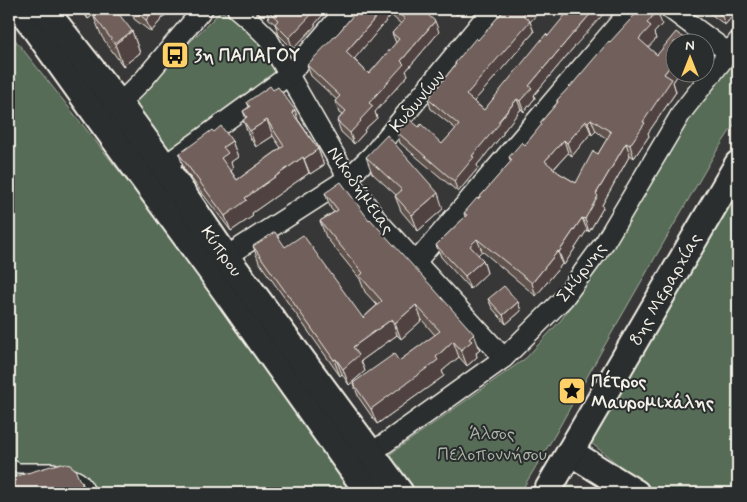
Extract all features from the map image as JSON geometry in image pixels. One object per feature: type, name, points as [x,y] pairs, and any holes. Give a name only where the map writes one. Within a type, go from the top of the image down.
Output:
[{"type":"street","name":"Κύπρου","points":[[21,9],[109,111],[164,166],[218,262],[369,493]]},
{"type":"street","name":"Κύπρου","points":[[44,9],[109,111],[218,262],[400,493]]},
{"type":"street","points":[[109,111],[144,79],[203,9]]},
{"type":"street","name":"Νικοδήμειας","points":[[237,9],[267,38],[348,178],[377,220],[504,358]]},
{"type":"street","points":[[164,166],[289,75],[346,9]]},
{"type":"street","name":"Κυδωνίων","points":[[218,262],[348,178],[372,155],[492,9]]},
{"type":"street","points":[[416,262],[631,9]]},
{"type":"street","points":[[670,9],[733,47]]},
{"type":"street","name":"Σμύρνης","points":[[370,454],[504,358],[564,298],[605,242],[682,112],[733,47]]},
{"type":"street","name":"8ης Μεραρχίας","points":[[546,493],[738,164]]},
{"type":"street","points":[[570,452],[636,493]]},
{"type":"lane","points":[[9,463],[13,469],[56,468],[79,476],[86,482],[91,493]]},
{"type":"green space","points":[[221,11],[260,36],[284,72],[166,155],[129,103]]},
{"type":"green space","points":[[9,32],[227,307],[361,493],[9,493]]},
{"type":"green space","name":"Άλσος Πελοποννήσου","points":[[738,55],[738,119],[714,155],[520,493],[414,493],[405,486],[386,457],[526,358],[561,320],[615,243],[688,119]]},
{"type":"green space","points":[[738,179],[738,493],[654,493],[586,439]]},
{"type":"green space","points":[[567,483],[586,493],[559,493]]},
{"type":"building","points":[[102,9],[115,9],[132,31],[115,44],[93,15]]},
{"type":"building","points":[[133,9],[155,9],[146,20]]},
{"type":"building","points":[[266,9],[315,9],[289,38],[275,24],[278,20]]},
{"type":"building","points":[[358,9],[383,9],[346,52],[369,74],[399,39],[392,33],[405,19],[393,9],[421,9],[435,21],[401,61],[404,64],[369,103],[373,106],[350,133],[337,121],[346,111],[335,101],[340,96],[307,65],[340,31]]},
{"type":"building","points":[[505,9],[529,9],[523,15],[530,21],[466,95],[484,110],[546,34],[548,36],[570,9],[574,12],[577,9],[595,9],[529,86],[532,88],[520,101],[517,99],[498,122],[500,123],[454,181],[397,132],[409,119],[419,127],[421,124],[442,144],[459,125],[428,99],[476,38],[478,40]]},
{"type":"building","points":[[640,9],[654,9],[657,11],[647,23],[651,26],[639,39],[657,55],[664,47],[664,82],[670,82],[643,122],[645,123],[630,145],[626,143],[596,194],[598,196],[585,219],[582,218],[559,252],[532,283],[477,239],[470,246],[483,260],[465,276],[436,245],[467,215],[464,213],[512,160],[509,157],[522,142],[525,145],[558,102],[557,100]],"holes":[[[591,119],[611,132],[598,154],[593,151],[576,183],[559,173],[545,161],[564,140],[567,143],[586,121],[588,122]]]},
{"type":"building","points":[[712,9],[728,9],[722,16]]},
{"type":"building","points":[[270,86],[273,90],[278,87],[295,110],[292,112],[318,149],[304,159],[303,157],[245,198],[247,200],[225,216],[179,154],[212,130],[214,132],[221,126],[232,141],[223,147],[228,153],[221,158],[237,180],[284,146],[267,120],[250,131],[243,120],[247,117],[243,111],[250,107],[247,102]]},
{"type":"building","points":[[387,135],[438,193],[412,215],[395,196],[402,190],[366,157]]},
{"type":"building","points":[[341,182],[369,220],[474,334],[469,339],[472,341],[461,350],[453,341],[436,357],[438,360],[371,409],[353,383],[394,354],[399,361],[440,331],[416,305],[395,323],[392,319],[353,347],[359,355],[343,369],[336,359],[334,360],[253,246],[275,232],[285,247],[303,235],[363,318],[382,301],[360,276],[363,273],[320,221],[338,210],[325,193]]},
{"type":"building","points":[[504,286],[518,302],[503,315],[488,299]]},
{"type":"building","points":[[9,459],[14,477],[61,463],[70,465],[75,469],[82,482],[81,493],[9,493]]},
{"type":"place","name":"3η ΠΑΠΑΓΟΥ","points":[[175,55]]},
{"type":"place","name":"Πέτρος Μαυρομιχάλης","points":[[572,391]]}]
